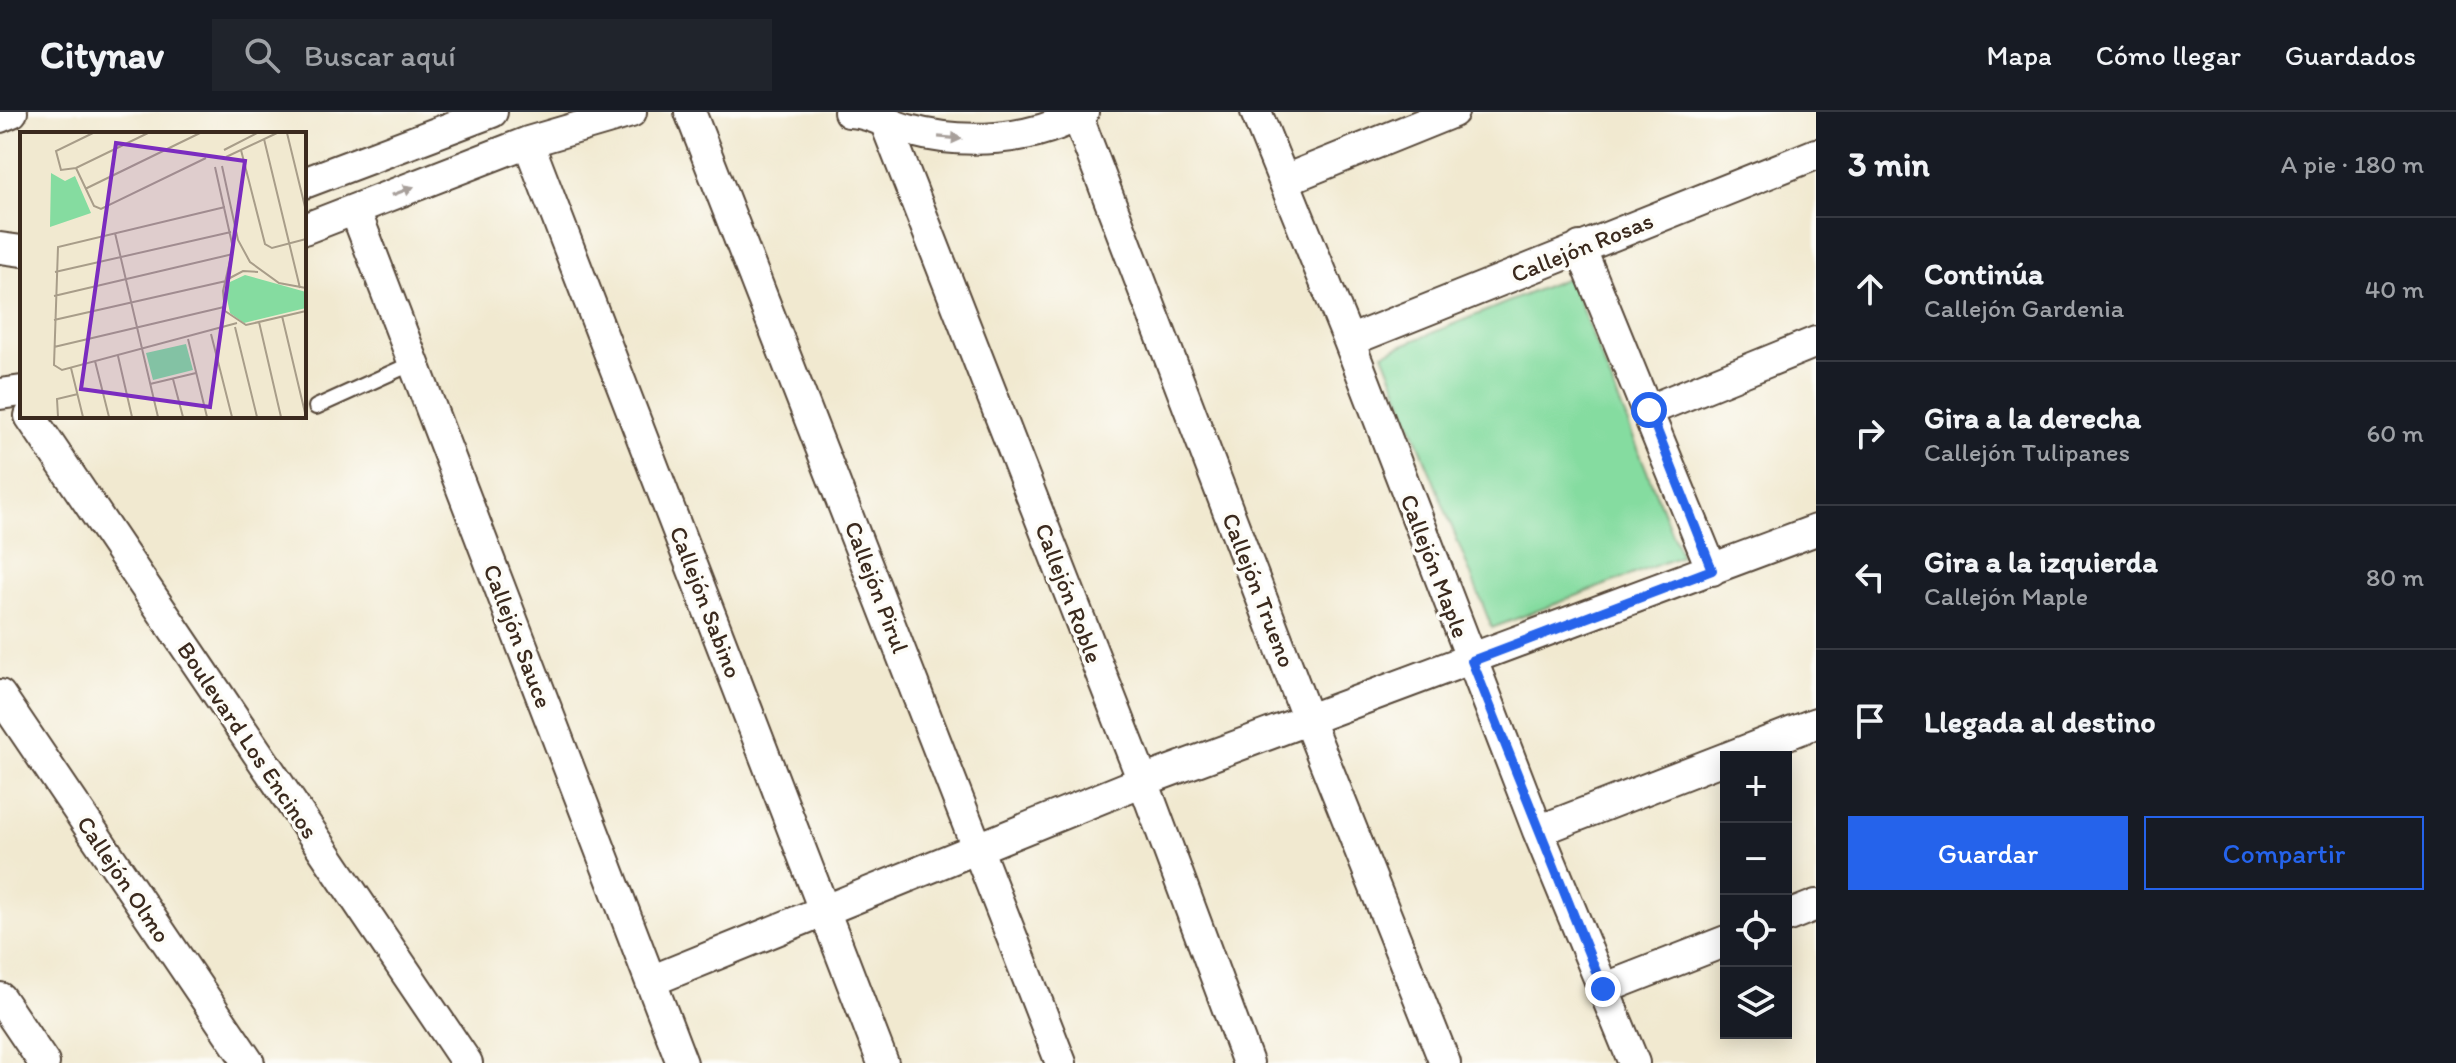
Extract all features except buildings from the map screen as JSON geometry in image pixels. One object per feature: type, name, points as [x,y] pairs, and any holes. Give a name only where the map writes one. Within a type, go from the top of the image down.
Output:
[{"type":"street","points":[[0,117],[12,112]]},
{"type":"street","points":[[306,182],[492,112]]},
{"type":"street","points":[[306,228],[528,142],[631,112]]},
{"type":"street","name":"Callejón Pirul","points":[[690,112],[1061,1063]]},
{"type":"street","name":"Callejón Maple","points":[[1256,112],[1349,341],[1538,831],[1634,1063]]},
{"type":"street","points":[[1285,180],[1453,112]]},
{"type":"street","points":[[869,115],[929,135],[1004,137],[1040,130],[1080,114]]},
{"type":"street","name":"Callejón Trueno","points":[[1080,114],[1308,720],[1445,1063]]},
{"type":"street","name":"Callejón Roble","points":[[869,115],[1143,781],[1248,1063]]},
{"type":"street","name":"Callejón Sabino","points":[[528,142],[883,1063]]},
{"type":"street","name":"Callejón Rosas","points":[[1349,341],[1816,154]]},
{"type":"street","name":"Callejón Sauce","points":[[355,210],[682,1063]]},
{"type":"street","points":[[1580,247],[1712,570]]},
{"type":"street","points":[[0,248],[20,251]]},
{"type":"street","points":[[1649,410],[1816,342]]},
{"type":"street","name":"Boulevard Los Encinos","points":[[30,418],[467,1063]]},
{"type":"street","points":[[651,981],[1143,781],[1472,661],[1816,530]]},
{"type":"street","name":"Callejón Olmo","points":[[0,695],[249,1063]]},
{"type":"street","points":[[1745,751],[1816,723]]},
{"type":"street","points":[[1538,831],[1720,761]]},
{"type":"street","points":[[1792,915],[1816,905]]},
{"type":"street","points":[[1603,989],[1720,943]]},
{"type":"street","points":[[0,998],[44,1063]]},
{"type":"lane","points":[[316,407],[413,363]]},
{"type":"green space","points":[[1569,277],[1681,556],[1492,628],[1383,353]]},
{"type":"route","points":[[1603,989],[1472,661],[1712,570],[1649,410]]}]
